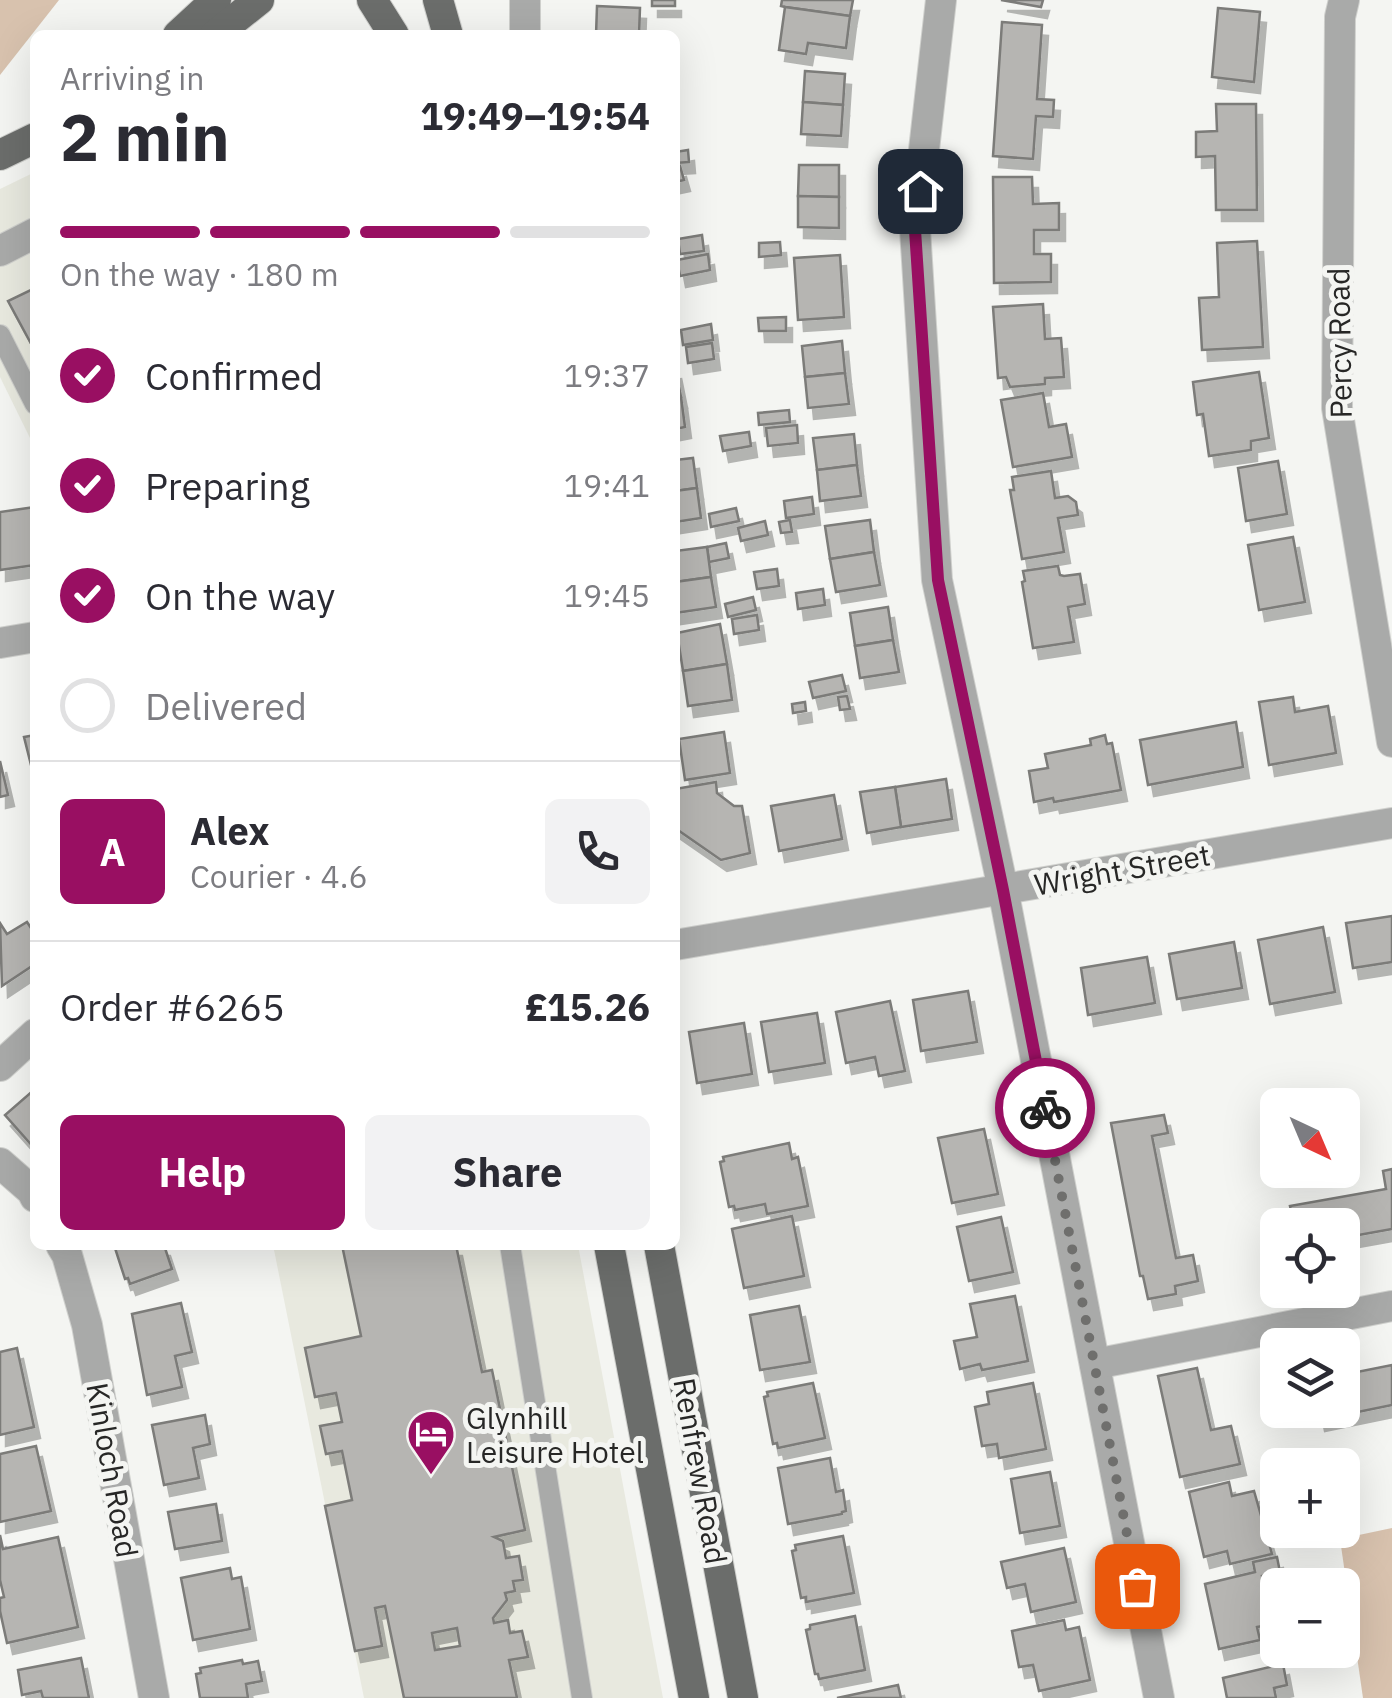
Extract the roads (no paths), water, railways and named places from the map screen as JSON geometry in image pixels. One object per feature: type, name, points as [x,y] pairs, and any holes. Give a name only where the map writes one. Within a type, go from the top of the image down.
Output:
[{"type":"main road","points":[[181,30],[204,0]]},
{"type":"main road","points":[[182,30],[216,0]]},
{"type":"main road","points":[[221,30],[260,0]]},
{"type":"main road","points":[[372,0],[391,30]]},
{"type":"main road","points":[[438,0],[447,30]]},
{"type":"main road","points":[[0,155],[30,140]]},
{"type":"main road","name":"Renfrew Road","points":[[610,1250],[694,1698]]},
{"type":"main road","name":"Renfrew Road","points":[[660,1250],[743,1698]]},
{"type":"street","points":[[525,0],[525,30]]},
{"type":"street","points":[[942,0],[915,230],[938,580],[1003,890],[1159,1698]]},
{"type":"street","name":"Percy Road","points":[[1344,0],[1340,17],[1336,408],[1392,742]]},
{"type":"street","points":[[0,251],[30,236]]},
{"type":"street","points":[[0,643],[30,638]]},
{"type":"street","name":"Wright Street","points":[[680,943],[1392,823]]},
{"type":"street","points":[[0,1066],[30,1039]]},
{"type":"street","points":[[0,1163],[30,1189]]},
{"type":"street","name":"Kinloch Road","points":[[64,1250],[87,1325],[154,1698]]},
{"type":"street","points":[[1094,1364],[1392,1306]]},
{"type":"lane","points":[[0,335],[30,394]]},
{"type":"lane","points":[[511,1250],[582,1698]]},
{"type":"place","name":"Glynhill Leisure Hotel","points":[[431,1476]]}]
